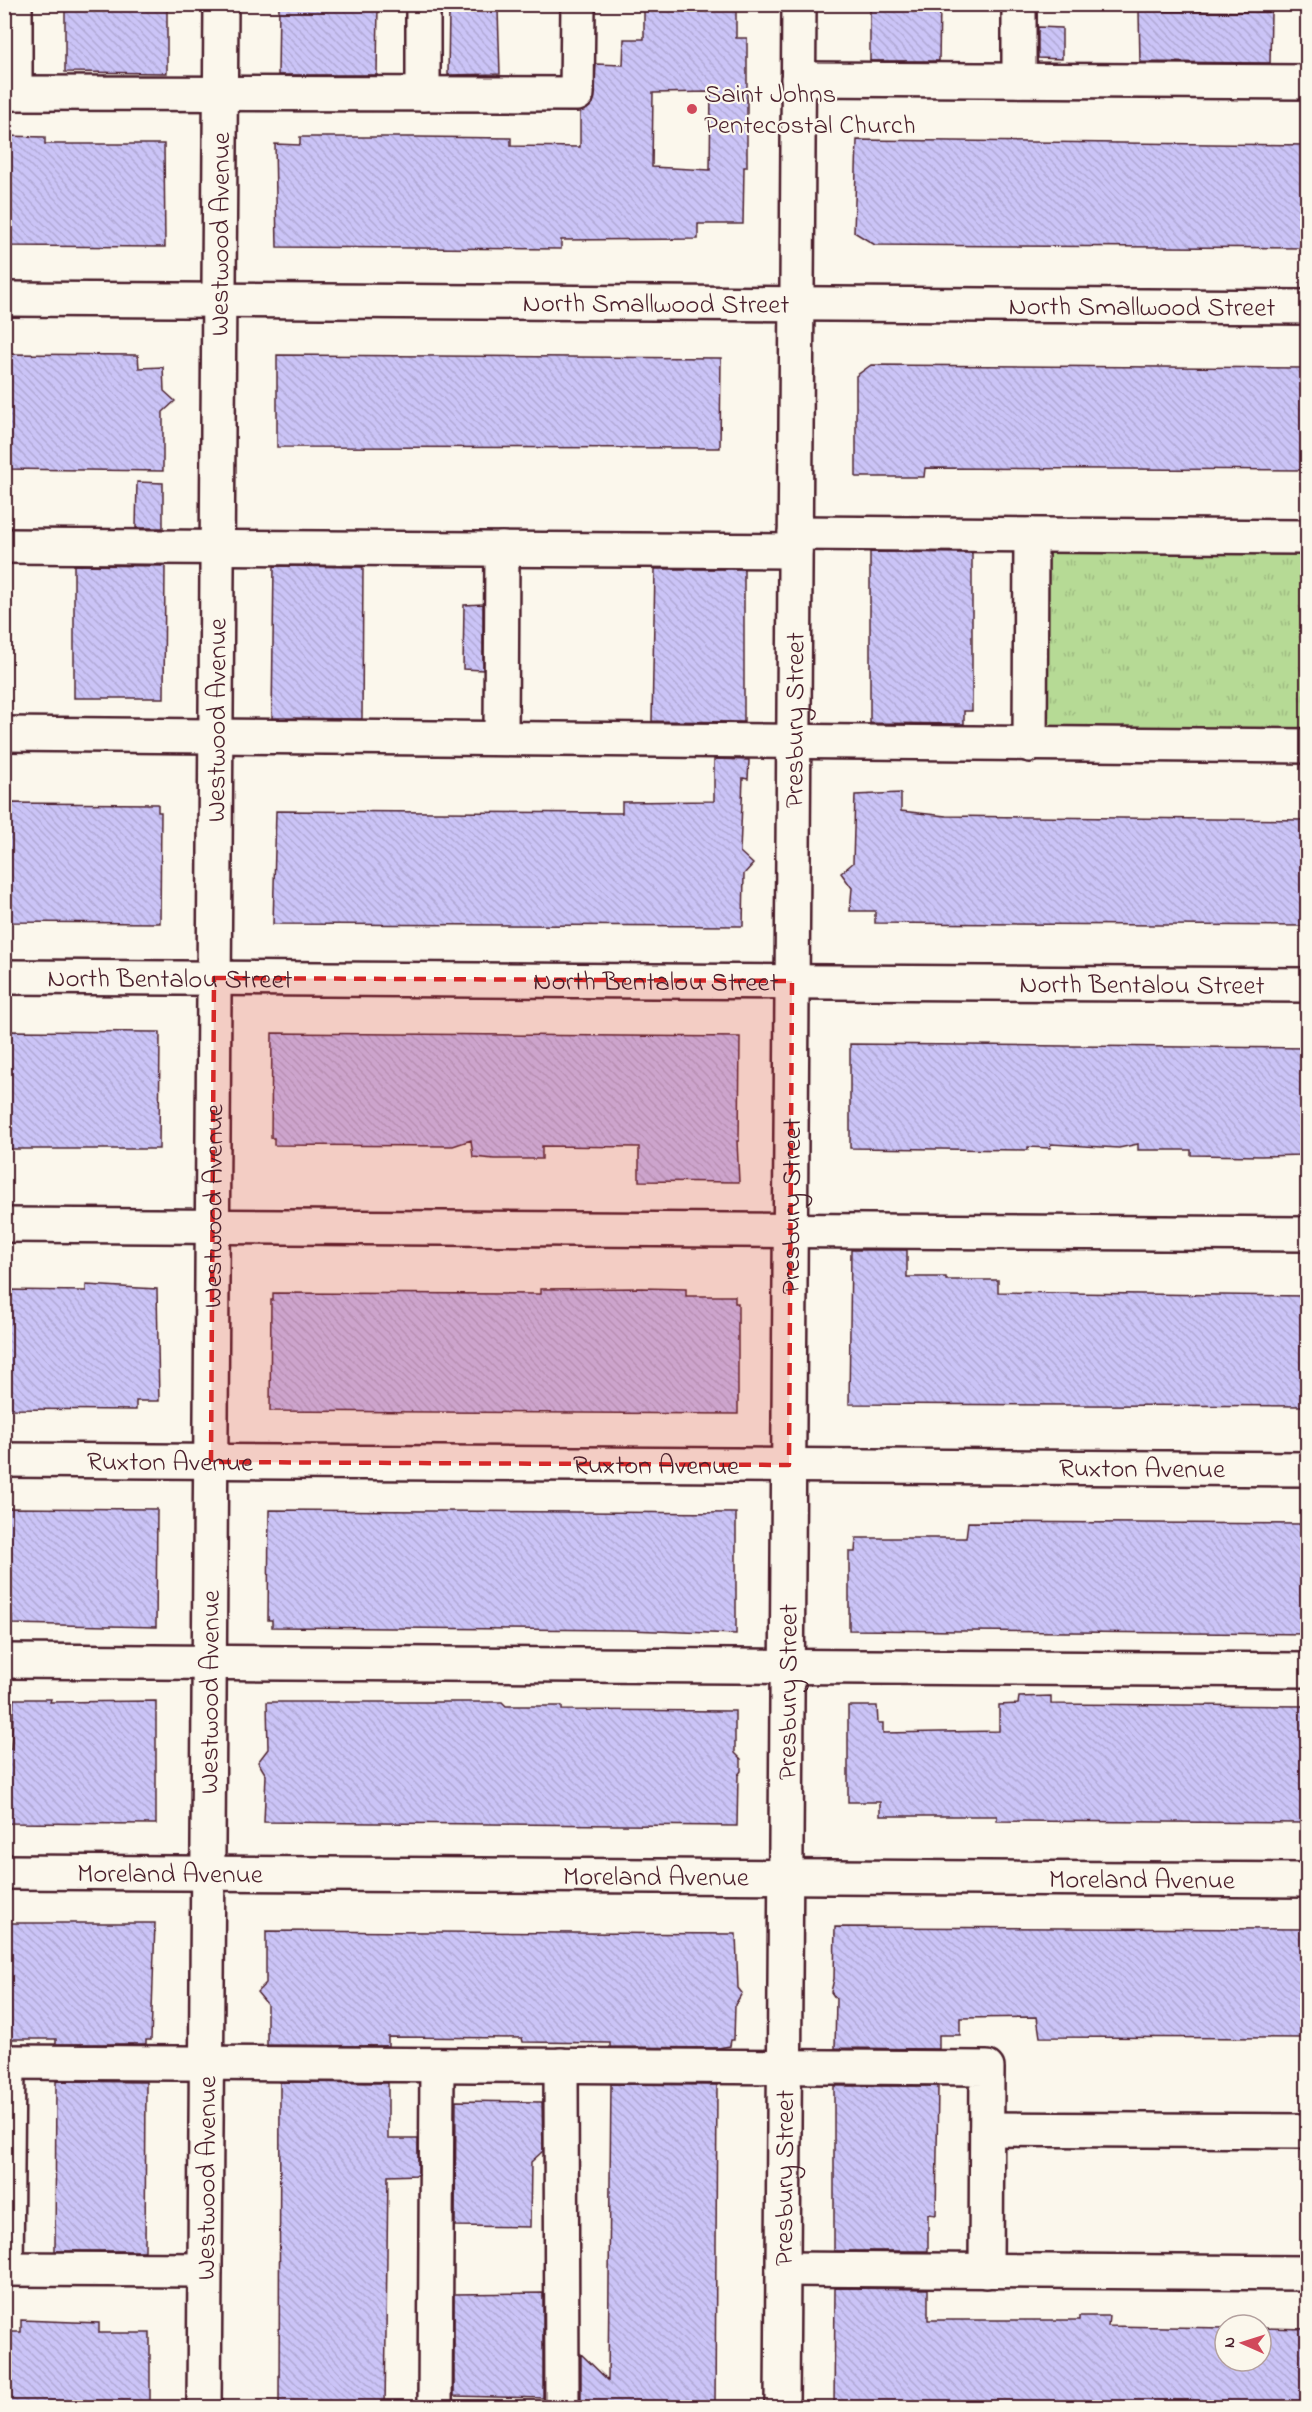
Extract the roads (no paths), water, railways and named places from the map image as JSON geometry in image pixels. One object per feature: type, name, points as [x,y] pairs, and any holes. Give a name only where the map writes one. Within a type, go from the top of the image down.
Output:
[{"type":"street","points":[[15,4],[10,93],[220,94],[577,94],[578,4]]},
{"type":"street","name":"Westwood Avenue","points":[[204,2408],[221,4]]},
{"type":"street","points":[[423,4],[423,94]]},
{"type":"street","name":"Presbury Street","points":[[782,2408],[799,4]]},
{"type":"street","points":[[1018,80],[1019,4]]},
{"type":"street","points":[[798,79],[1308,82]]},
{"type":"street","name":"North Smallwood Street","points":[[4,298],[1308,307]]},
{"type":"street","points":[[4,546],[502,549],[1031,535],[1308,537]]},
{"type":"street","points":[[1030,745],[1031,535]]},
{"type":"street","points":[[501,737],[502,549]]},
{"type":"street","points":[[4,734],[1308,746]]},
{"type":"street","name":"North Bentalou Street","points":[[4,977],[1308,985]]},
{"type":"street","points":[[4,1225],[1308,1234]]},
{"type":"street","name":"Ruxton Avenue","points":[[4,1460],[1308,1468]]},
{"type":"street","points":[[4,1661],[1308,1670]]},
{"type":"street","name":"Moreland Avenue","points":[[4,1872],[1308,1880]]},
{"type":"street","points":[[206,2270],[5,2269],[6,2062],[987,2068],[986,2271]]},
{"type":"street","points":[[435,2408],[437,2065]]},
{"type":"street","points":[[561,2066],[562,2408]]},
{"type":"street","points":[[987,2129],[1308,2131]]},
{"type":"street","points":[[783,2269],[1308,2273]]},
{"type":"place","name":"Saint Johns Pentecostal Church","points":[[692,109]]}]
